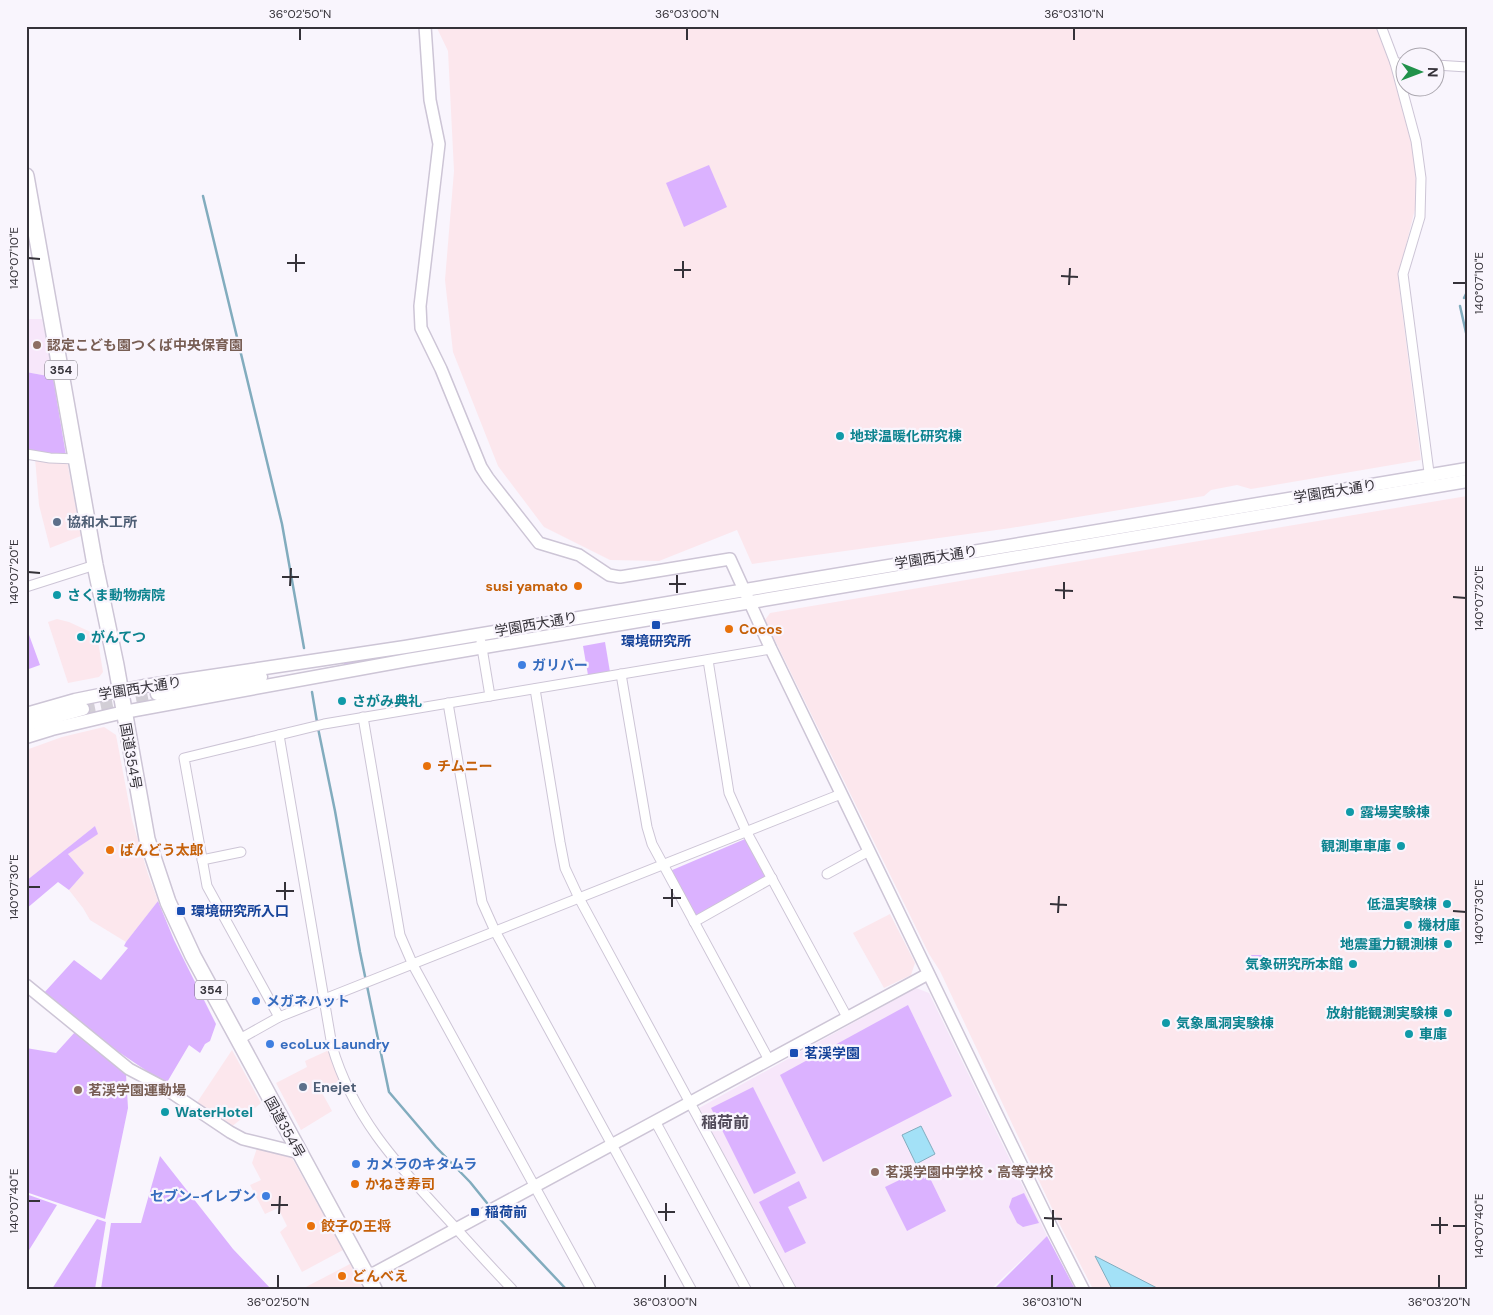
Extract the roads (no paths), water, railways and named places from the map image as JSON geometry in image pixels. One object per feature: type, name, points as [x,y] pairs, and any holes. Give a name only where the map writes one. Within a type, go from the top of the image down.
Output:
[{"type":"highway","name":"国道354号","points":[[26,176],[95,565],[143,819],[153,860],[182,932],[238,1040],[371,1283]]},
{"type":"main road","name":"学園西大通り","points":[[26,714],[74,700],[120,691],[405,647],[481,640],[748,602],[1430,482],[1467,469]]},
{"type":"main road","name":"学園西大通り","points":[[26,737],[124,712],[408,660],[481,640],[743,590],[1430,482],[1467,481]]},
{"type":"main road","name":"学園西大通り","points":[[303,670],[344,660],[395,651],[405,647]]},
{"type":"main road","name":"学園西大通り","points":[[157,694],[303,670],[396,658],[408,660]]},
{"type":"main road","name":"学園西大通り","points":[[26,725],[83,709]]},
{"type":"street","points":[[425,26],[430,100],[439,144],[420,306],[421,328],[441,369],[481,467],[539,542],[579,555],[609,575],[620,577],[730,559],[748,602],[1083,1289]]},
{"type":"street","points":[[1381,26],[1395,63],[1416,141],[1421,178],[1422,201],[1420,217],[1403,274],[1430,482]]},
{"type":"street","points":[[1446,66],[1467,67]]},
{"type":"street","points":[[26,454],[50,458],[77,459]]},
{"type":"street","points":[[26,587],[95,565]]},
{"type":"street","points":[[481,640],[490,696]]},
{"type":"street","points":[[279,1018],[207,886],[184,758],[324,724],[771,649]]},
{"type":"street","points":[[708,660],[730,793],[746,831],[847,1017]]},
{"type":"street","points":[[621,674],[647,827],[652,844],[769,1060]]},
{"type":"street","points":[[535,689],[565,868],[579,898],[791,1289]]},
{"type":"street","points":[[448,703],[482,902],[495,931],[691,1289]]},
{"type":"street","points":[[363,718],[400,935],[413,965],[591,1289]]},
{"type":"street","points":[[279,735],[332,1046],[347,1086],[374,1134],[397,1165],[512,1289]]},
{"type":"street","points":[[238,1040],[279,1018],[325,999],[841,794]]},
{"type":"street","points":[[827,874],[869,851]]},
{"type":"street","points":[[202,860],[241,852]]},
{"type":"street","points":[[694,922],[772,878]]},
{"type":"street","points":[[371,1283],[456,1229],[928,974]]},
{"type":"street","points":[[26,985],[130,1069],[163,1086],[230,1132],[243,1138],[300,1153]]},
{"type":"street","points":[[655,1121],[746,1289]]},
{"type":"water","points":[[921,1126],[935,1154],[916,1164],[902,1135]]},
{"type":"water","points":[[1095,1256],[1159,1289],[1112,1289]]},
{"type":"waterway","points":[[203,196],[282,524],[304,648]]},
{"type":"waterway","points":[[1464,298],[1467,292]]},
{"type":"waterway","points":[[1460,306],[1467,337]]},
{"type":"waterway","points":[[312,692],[317,722]]},
{"type":"waterway","points":[[318,728],[360,952],[389,1092],[487,1203]]},
{"type":"waterway","points":[[497,1216],[566,1289]]},
{"type":"tunnel","points":[[83,709],[157,694]]},
{"type":"place","name":"認定こども園つくば中央保育園","points":[[37,345]]},
{"type":"place","name":"地球温暖化研究棟","points":[[840,436]]},
{"type":"place","name":"協和木工所","points":[[57,522]]},
{"type":"place","name":"susi yamato","points":[[578,586]]},
{"type":"place","name":"さくま動物病院","points":[[57,595]]},
{"type":"place","name":"環境研究所","points":[[656,625]]},
{"type":"place","name":"Cocos","points":[[729,629]]},
{"type":"place","name":"がんてつ","points":[[81,637]]},
{"type":"place","name":"ガリバー","points":[[522,665]]},
{"type":"place","name":"さがみ典礼","points":[[342,701]]},
{"type":"place","name":"チムニー","points":[[427,766]]},
{"type":"place","name":"露場実験棟","points":[[1350,812]]},
{"type":"place","name":"観測車車庫","points":[[1401,846]]},
{"type":"place","name":"ばんどう太郎","points":[[110,850]]},
{"type":"place","name":"低温実験棟","points":[[1447,904]]},
{"type":"place","name":"環境研究所入口","points":[[181,911]]},
{"type":"place","name":"機材庫","points":[[1408,925]]},
{"type":"place","name":"地震重力観測棟","points":[[1448,944]]},
{"type":"place","name":"気象研究所本館","points":[[1353,964]]},
{"type":"place","name":"メガネハット","points":[[256,1001]]},
{"type":"place","name":"放射能観測実験棟","points":[[1448,1013]]},
{"type":"place","name":"気象風洞実験棟","points":[[1166,1023]]},
{"type":"place","name":"車庫","points":[[1409,1034]]},
{"type":"place","name":"ecoLux Laundry","points":[[270,1044]]},
{"type":"place","name":"茗渓学園","points":[[794,1053]]},
{"type":"place","name":"Enejet","points":[[303,1087]]},
{"type":"place","name":"茗渓学園運動場","points":[[78,1090]]},
{"type":"place","name":"WaterHotel","points":[[165,1112]]},
{"type":"place","name":"カメラのキタムラ","points":[[356,1164]]},
{"type":"place","name":"茗渓学園中学校・高等学校","points":[[875,1172]]},
{"type":"place","name":"かねき寿司","points":[[355,1184]]},
{"type":"place","name":"セブン-イレブン","points":[[266,1196]]},
{"type":"place","name":"稲荷前","points":[[475,1212]]},
{"type":"place","name":"餃子の王将","points":[[311,1226]]},
{"type":"place","name":"どんべえ","points":[[342,1276]]},
{"type":"district","name":"稲荷前","points":[[725,1122]]}]
